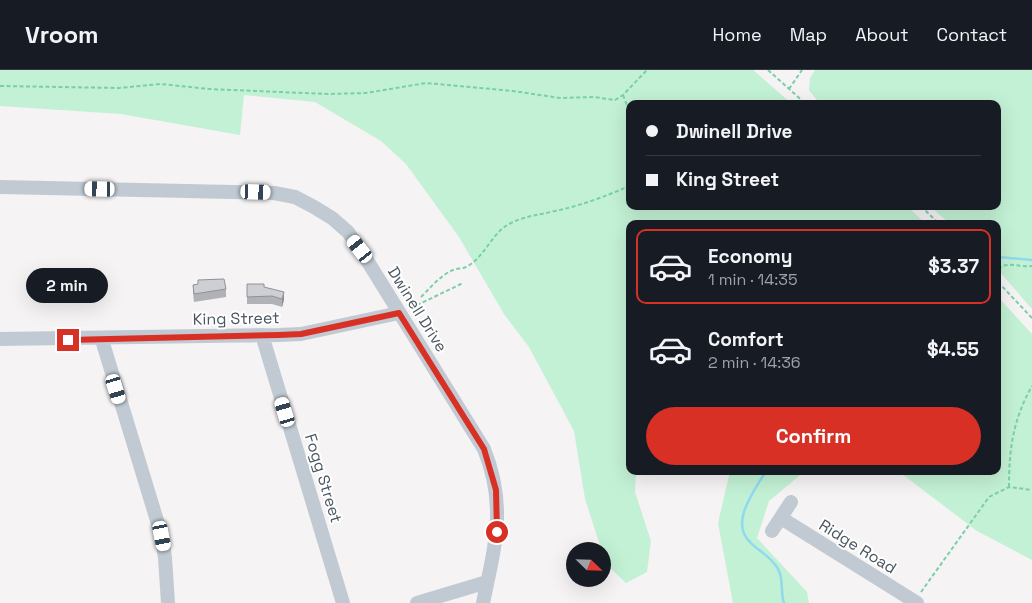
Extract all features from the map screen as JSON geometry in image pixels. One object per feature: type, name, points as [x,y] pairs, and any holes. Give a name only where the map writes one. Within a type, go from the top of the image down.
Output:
[{"type":"street","name":"Dwinell Drive","points":[[0,187],[274,193],[295,198],[332,218],[348,232],[360,249],[484,449],[492,469],[498,511],[497,532],[483,603]]},
{"type":"street","name":"King Street","points":[[0,339],[102,340],[301,334],[399,313]]},
{"type":"street","name":"Fogg Street","points":[[262,335],[343,603]]},
{"type":"street","points":[[102,340],[162,536],[166,558],[168,603]]},
{"type":"street","points":[[772,531],[791,502]]},
{"type":"street","name":"Ridge Road","points":[[781,518],[916,602]]},
{"type":"street","points":[[417,603],[487,582]]},
{"type":"path","points":[[0,86],[119,88],[161,84],[209,89],[328,94],[366,93],[426,83],[513,91],[560,98],[594,97],[615,100],[623,95],[647,70]]},
{"type":"path","points":[[768,70],[801,100]]},
{"type":"path","points":[[789,89],[801,70]]},
{"type":"path","points":[[623,95],[626,103]]},
{"type":"path","points":[[422,297],[435,282],[453,270],[467,267],[495,235],[509,224],[531,215],[554,211],[609,195],[626,187]]},
{"type":"path","points":[[925,210],[935,220]]},
{"type":"path","points":[[1001,266],[1012,263],[1024,267],[1032,266]]},
{"type":"path","points":[[399,313],[463,283]]},
{"type":"path","points":[[1001,285],[1032,318]]},
{"type":"path","points":[[1009,487],[1010,448],[1019,408],[1032,386]]},
{"type":"path","points":[[916,602],[989,497],[1009,487],[1032,490]]},
{"type":"green space","points":[[0,70],[753,70],[787,100],[626,100],[626,210],[911,210],[922,220],[626,220],[626,475],[636,475],[635,492],[651,541],[647,572],[626,583],[611,569],[611,542],[599,542],[585,499],[574,431],[529,347],[504,314],[459,237],[406,164],[381,141],[315,102],[244,95],[240,135],[121,114],[0,106]]},
{"type":"green space","points":[[815,70],[1032,70],[1032,309],[1001,273],[1001,220],[946,220],[934,210],[1001,210],[1001,100],[817,100],[809,90],[810,78]]},
{"type":"green space","points":[[1001,300],[1032,334],[1032,560],[977,531],[903,475],[1001,475]]},
{"type":"green space","points":[[729,475],[800,475],[769,501],[757,538],[807,592],[809,603],[733,603],[718,523]]},
{"type":"building","points":[[224,279],[226,289],[194,294],[193,285],[198,284],[198,280]]},
{"type":"building","points":[[247,284],[264,284],[264,287],[284,292],[282,299],[272,296],[247,297]]},
{"type":"waterway","points":[[1001,257],[1032,260]]},
{"type":"waterway","points":[[764,475],[746,506],[742,525],[744,534],[750,542],[772,561],[778,569],[781,577],[784,603]]},
{"type":"route","points":[[68,340],[301,334],[399,313],[484,449],[492,469],[496,490],[497,532]]}]
